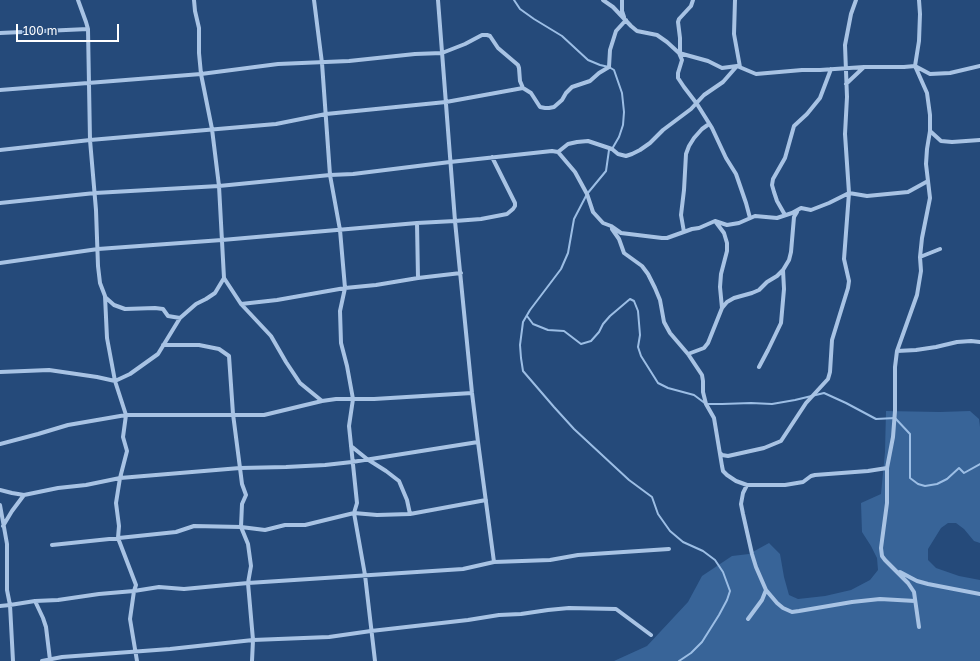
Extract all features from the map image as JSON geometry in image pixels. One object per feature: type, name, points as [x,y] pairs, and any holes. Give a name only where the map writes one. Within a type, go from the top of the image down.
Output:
[{"type":"street","points":[[78,0],[88,29],[90,140],[95,193],[100,283],[105,296],[107,338],[115,381],[126,415],[123,437],[127,451],[120,478],[116,503],[119,526],[118,538],[136,585],[130,619],[137,661]]},
{"type":"street","points":[[194,0],[199,28],[201,74],[212,129],[219,186],[224,278],[242,304],[271,336],[300,383],[322,401]]},
{"type":"street","points":[[314,0],[322,63],[330,175],[340,230],[345,288],[340,311],[341,344],[347,366],[352,399],[349,426],[357,503],[354,513],[365,575],[375,661]]},
{"type":"street","points":[[438,0],[455,222],[472,393],[494,562]]},
{"type":"street","points":[[603,0],[613,7],[637,31],[657,35],[680,53],[708,61],[722,68],[738,66],[756,74],[802,70],[915,66],[930,74],[950,73],[980,66]]},
{"type":"street","points":[[622,0],[622,11],[625,19]]},
{"type":"street","points":[[693,0],[691,6],[678,22],[680,53],[682,60],[678,78],[697,104],[736,174],[750,218]]},
{"type":"street","points":[[736,0],[734,34],[738,66]]},
{"type":"street","points":[[720,453],[728,456],[764,448],[780,441],[806,403],[828,379],[832,340],[849,281],[844,259],[849,193],[844,134],[847,97],[844,45],[851,14],[856,0]]},
{"type":"street","points":[[919,0],[919,41],[915,66],[927,93],[930,115],[930,131],[926,164],[930,198],[922,238],[920,257],[921,271],[917,295],[897,351],[895,367],[895,411],[887,468],[887,503],[881,548],[882,556],[897,570],[914,592],[919,627]]},
{"type":"street","points":[[0,90],[201,74],[278,64],[322,63],[415,54],[442,53],[465,44],[482,34],[490,36],[498,48],[518,65],[520,81],[523,88],[531,94],[540,107],[549,108],[554,107],[572,88],[590,81],[609,66],[610,50],[616,31],[625,19]]},
{"type":"street","points":[[0,33],[88,29]]},
{"type":"street","points":[[558,152],[568,144],[588,141],[612,149],[618,154],[626,156],[640,150],[691,110],[704,95],[723,82],[738,66]]},
{"type":"street","points":[[846,84],[864,67]]},
{"type":"street","points":[[785,215],[777,201],[772,186],[773,180],[785,158],[794,126],[807,114],[820,98],[832,69]]},
{"type":"street","points":[[0,150],[90,140],[276,124],[326,114],[446,102],[523,88]]},
{"type":"street","points":[[684,232],[681,215],[686,154],[694,138],[709,124]]},
{"type":"street","points":[[930,131],[941,141],[952,142],[980,140]]},
{"type":"street","points":[[0,203],[95,193],[219,186],[353,174],[552,151],[558,152],[576,172],[587,194],[593,212],[603,223],[611,226],[621,233],[667,238],[699,228],[715,221],[728,225],[760,216],[777,218],[792,214],[801,208],[811,210],[849,193],[867,196],[908,192],[928,181]]},
{"type":"street","points":[[0,263],[98,249],[417,223],[455,222],[506,214],[513,210],[515,203],[492,158]]},
{"type":"street","points":[[688,354],[704,348],[708,343],[722,308],[727,302],[752,294],[759,290],[783,270],[789,260],[791,252],[794,217],[801,208]]},
{"type":"street","points":[[715,221],[724,233],[727,243],[727,251],[721,274],[720,287],[722,308]]},
{"type":"street","points":[[417,223],[418,278]]},
{"type":"street","points":[[611,226],[619,239],[624,253],[642,266],[648,274],[660,300],[664,322],[670,333],[688,354],[702,375],[703,392],[706,404],[714,418],[723,471],[727,475],[736,481],[747,485],[784,485],[803,482],[811,476],[821,474],[860,472],[887,468]]},
{"type":"street","points":[[920,257],[940,249]]},
{"type":"street","points":[[759,367],[781,323],[784,289],[783,270]]},
{"type":"street","points":[[242,304],[276,300],[345,288],[461,273]]},
{"type":"street","points":[[0,372],[49,370],[115,381],[130,374],[158,354],[180,318],[196,304],[215,293],[224,278]]},
{"type":"street","points":[[105,296],[114,305],[125,309],[163,309],[168,316],[180,318]]},
{"type":"street","points":[[897,351],[916,350],[957,342],[980,342]]},
{"type":"street","points":[[164,345],[199,345],[219,349],[229,356],[240,468],[242,484],[246,495],[242,504],[241,527],[248,544],[251,566],[248,583],[254,640],[252,661]]},
{"type":"street","points":[[0,444],[68,425],[126,415],[264,415],[336,399],[374,399],[472,393]]},
{"type":"street","points":[[0,490],[24,495],[120,478],[240,468],[325,465],[369,460],[478,442]]},
{"type":"street","points":[[351,446],[399,481],[407,500],[410,514]]},
{"type":"street","points":[[747,485],[742,499],[742,514],[756,567],[766,590],[777,604],[792,612],[880,599],[915,601]]},
{"type":"street","points":[[3,526],[24,495]]},
{"type":"street","points":[[52,544],[176,532],[194,526],[241,527],[265,530],[285,525],[304,525],[354,513],[377,515],[410,514],[486,500]]},
{"type":"street","points":[[0,505],[7,544],[7,590],[10,606],[13,661]]},
{"type":"street","points":[[0,545],[7,544]]},
{"type":"street","points":[[0,606],[159,587],[184,589],[463,568],[494,562],[550,560],[578,555],[669,549]]},
{"type":"street","points":[[897,570],[917,581],[980,594]]},
{"type":"street","points":[[748,620],[762,600],[766,590]]},
{"type":"street","points":[[35,601],[46,627],[50,660]]},
{"type":"street","points":[[42,661],[62,657],[170,649],[254,640],[329,637],[499,615],[569,608],[616,608],[651,635]]},
{"type":"shaded area","points":[[886,411],[970,411],[979,419],[980,543],[974,541],[964,529],[956,523],[948,523],[941,528],[928,549],[928,560],[936,568],[959,576],[980,580],[980,661],[614,661],[647,646],[688,602],[702,576],[732,556],[749,554],[769,543],[780,554],[789,595],[798,599],[825,596],[851,590],[870,580],[878,570],[877,558],[862,532],[861,503],[881,494],[885,452]]},
{"type":"waterway","points":[[514,0],[520,9],[562,36],[588,60],[614,70],[622,93],[624,112],[623,125],[619,137],[612,149],[609,150],[606,171],[587,194],[574,219],[568,253],[561,269],[530,310],[523,322],[520,345],[521,358],[523,371],[574,429],[629,480],[652,497],[658,514],[670,531],[683,542],[703,551],[715,560],[723,572],[730,591],[727,600],[702,642],[691,653],[679,661]]},
{"type":"waterway","points":[[527,316],[533,324],[548,330],[564,331],[581,344],[591,341],[610,316],[630,299],[634,301],[638,311],[640,335],[638,347],[641,356],[658,383],[668,388],[694,395],[706,404],[772,404],[824,393],[876,419],[895,418],[910,434],[910,478],[918,484],[925,486],[937,484],[947,479],[959,468],[964,473],[980,464]]}]
